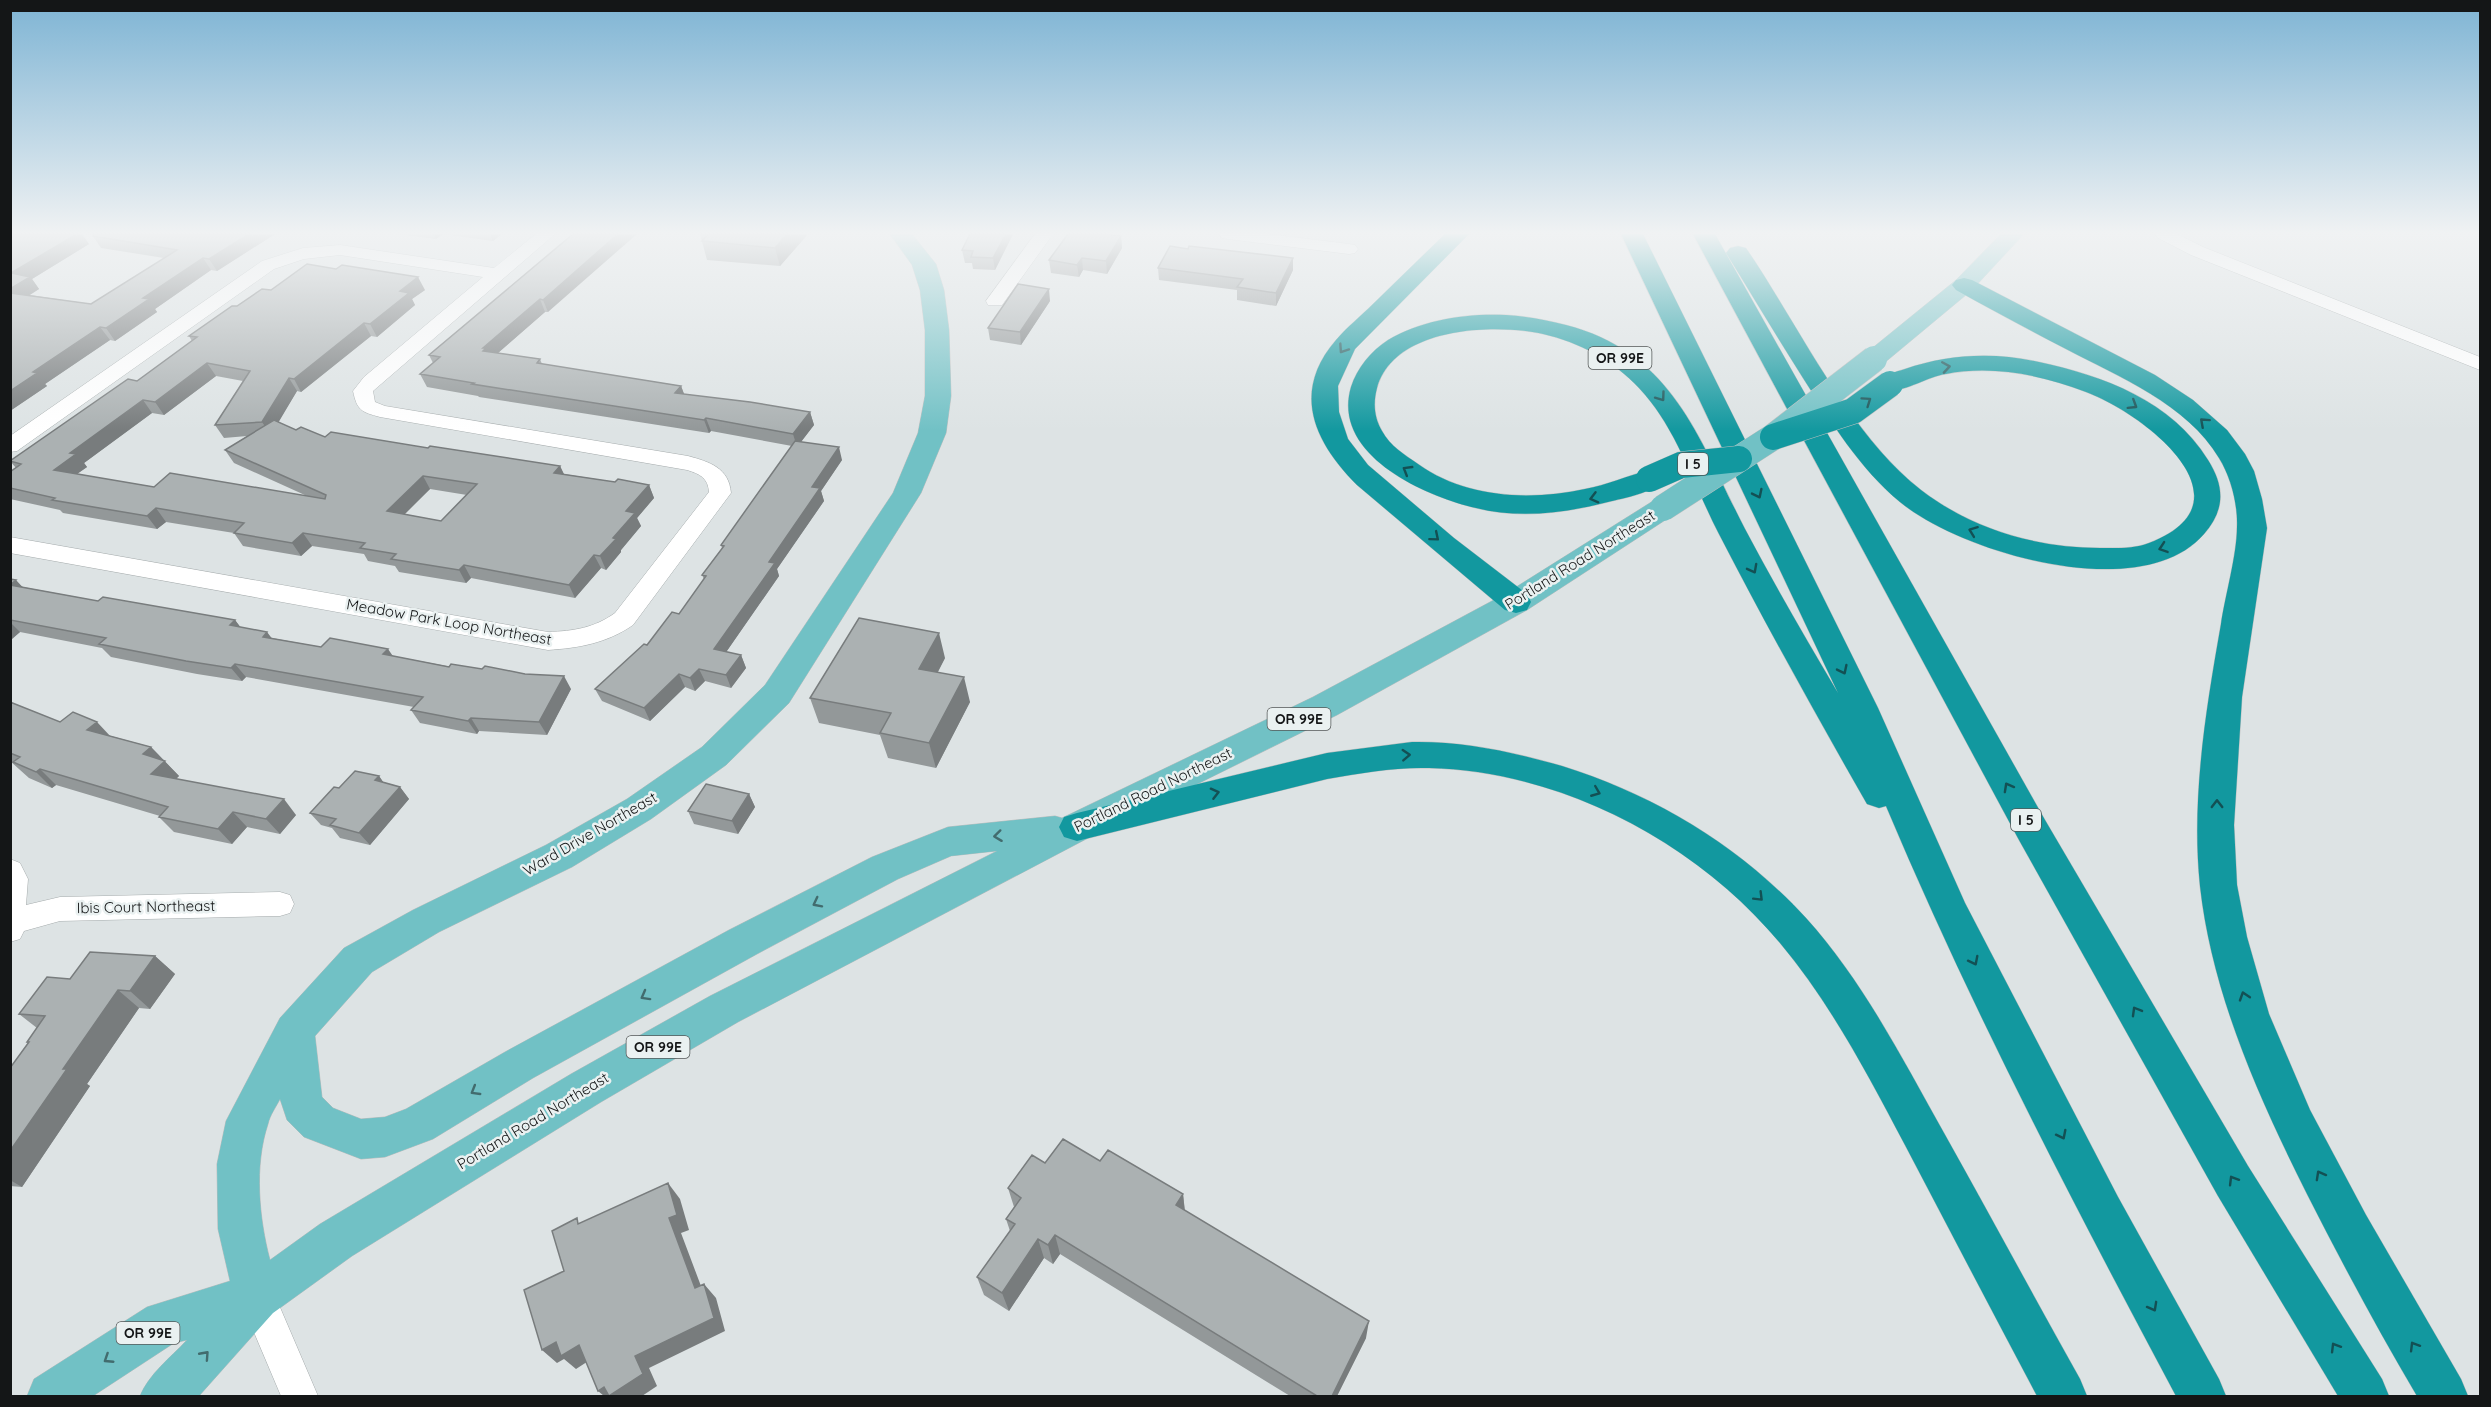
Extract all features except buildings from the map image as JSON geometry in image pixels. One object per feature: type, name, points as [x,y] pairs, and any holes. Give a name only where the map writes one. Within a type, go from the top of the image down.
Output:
[{"type":"highway","points":[[1391,300],[1345,345],[1332,367],[1324,398],[1327,420],[1336,443],[1369,481],[1447,548],[1516,602]]},
{"type":"highway","points":[[1664,300],[1861,708],[1948,908],[2102,1212],[2202,1396]]},
{"type":"highway","name":"I 5","points":[[1740,300],[2032,830],[2233,1181],[2365,1396]]},
{"type":"highway","points":[[1767,300],[1840,415],[1853,436],[1893,478],[1928,509],[1988,537],[2042,553],[2088,559],[2128,558],[2170,546],[2195,527],[2208,501],[2202,471],[2186,447],[2155,419],[2118,396],[2078,380],[2042,370],[1978,363],[1933,369],[1890,384],[1852,411],[1840,415],[1773,437]]},
{"type":"highway","points":[[1991,300],[2173,398],[2208,425],[2239,468],[2248,496],[2252,528],[2218,754],[2217,869],[2233,959],[2258,1040],[2307,1152],[2405,1332],[2444,1396]]},
{"type":"highway","name":"OR 99E","points":[[1649,479],[1598,496],[1557,504],[1501,504],[1474,499],[1436,486],[1400,466],[1377,446],[1364,424],[1360,400],[1364,382],[1382,355],[1402,342],[1446,327],[1486,322],[1539,327],[1566,333],[1612,353],[1632,367],[1661,397],[1676,422],[1730,528],[1824,701],[1948,908]]},
{"type":"highway","name":"I 5","points":[[1649,479],[1681,465],[1738,459]]},
{"type":"highway","points":[[1077,827],[1344,762],[1416,755],[1473,759],[1511,766],[1562,779],[1639,811],[1714,858],[1750,888],[1818,962],[1875,1049],[2063,1396]]},
{"type":"main road","name":"Ward Drive Northeast","points":[[257,1297],[240,1229],[239,1164],[247,1121],[294,1031],[358,960],[426,921],[559,856],[639,809],[714,756],[777,694],[907,493],[932,433],[938,396],[937,330],[933,300]]},
{"type":"main road","name":"Portland Road Northeast","points":[[164,1396],[173,1390],[257,1297],[336,1240],[586,1088],[724,1009],[1077,827],[1325,706],[1516,602],[1773,437],[1946,300]]},
{"type":"main road","points":[[294,1031],[302,1106],[319,1123],[341,1133],[361,1139],[385,1137],[418,1125],[519,1065],[733,947],[885,868],[948,842],[1077,827]]},
{"type":"main road","name":"Portland Road Northeast","points":[[51,1396],[163,1323],[257,1297]]},
{"type":"street","points":[[10,446],[219,300]]},
{"type":"street","name":"Meadow Park Loop Northeast","points":[[10,545],[548,641],[575,640],[595,636],[612,628],[624,619],[720,494],[720,482],[716,474],[687,463],[380,411],[366,405],[362,398],[363,391],[371,381],[468,300]]},
{"type":"street","points":[[2319,300],[2481,364]]},
{"type":"street","points":[[10,871],[14,879],[11,924]]},
{"type":"street","name":"Ibis Court Northeast","points":[[11,924],[60,909],[280,904]]},
{"type":"street","points":[[257,1297],[300,1396]]}]
